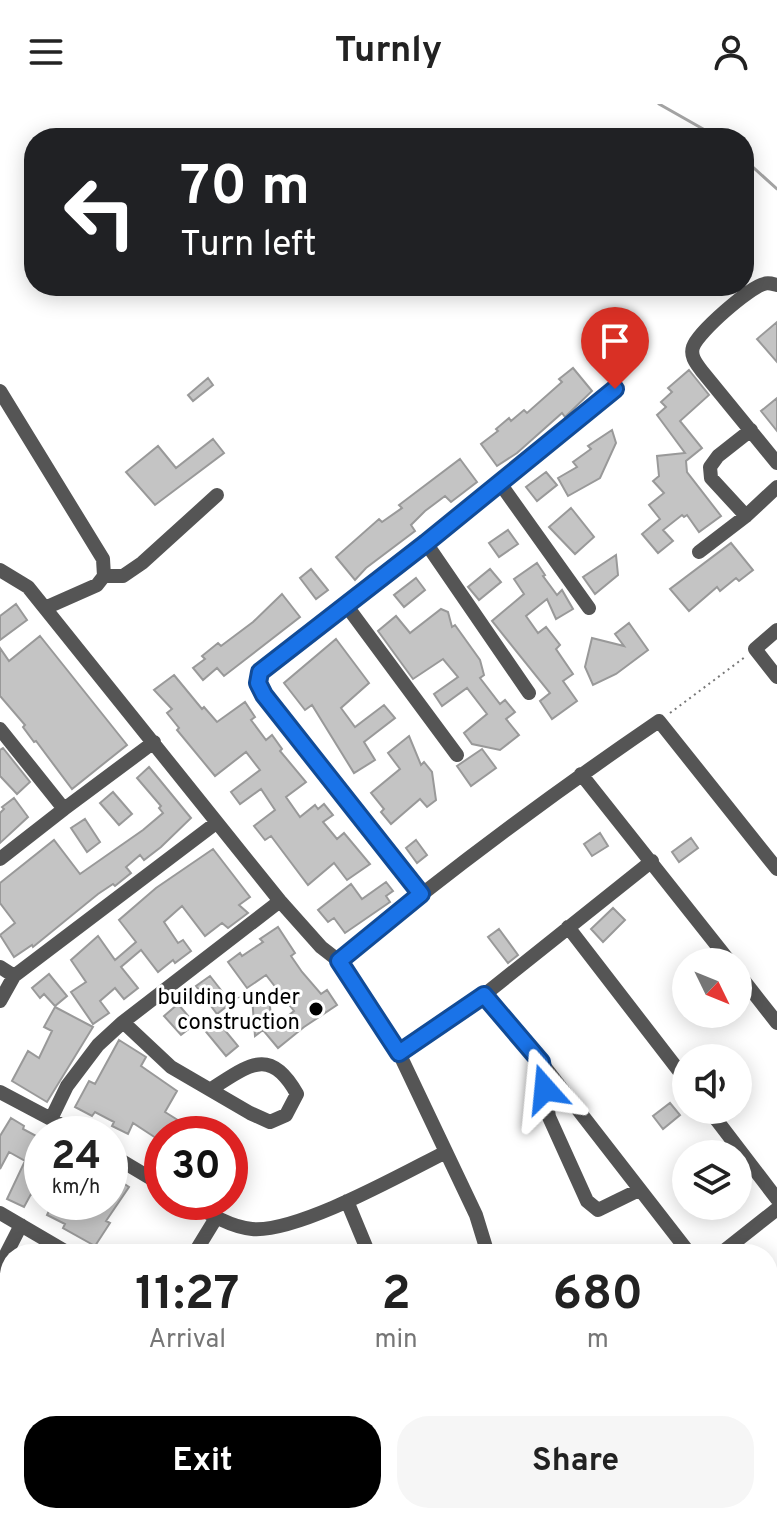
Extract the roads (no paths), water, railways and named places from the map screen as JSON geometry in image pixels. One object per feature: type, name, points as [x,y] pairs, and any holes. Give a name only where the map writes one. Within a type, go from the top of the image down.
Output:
[{"type":"street","points":[[754,290],[764,283],[777,285]]},
{"type":"street","points":[[745,296],[705,330],[693,347],[693,358],[777,463]]},
{"type":"street","points":[[421,894],[264,695],[258,683],[260,672],[426,543],[615,389]]},
{"type":"street","points":[[0,391],[103,559],[104,576],[97,585],[45,608]]},
{"type":"street","points":[[746,516],[711,478],[710,467],[718,456],[751,430]]},
{"type":"street","points":[[499,482],[589,608]]},
{"type":"street","points":[[699,552],[746,516],[777,487]]},
{"type":"street","points":[[104,576],[123,576],[142,563],[217,495]]},
{"type":"street","points":[[426,543],[529,693]]},
{"type":"street","points":[[0,570],[28,587],[280,901],[321,947],[339,961],[399,1053],[476,1215],[485,1244]]},
{"type":"street","points":[[346,605],[457,755]]},
{"type":"street","points":[[777,630],[755,649],[777,677]]},
{"type":"street","points":[[339,961],[421,894],[581,774],[659,721],[777,869]]},
{"type":"street","points":[[0,730],[64,809]]},
{"type":"street","points":[[0,859],[154,742]]},
{"type":"street","points":[[581,774],[719,948]]},
{"type":"street","points":[[0,1001],[14,976],[216,823]]},
{"type":"street","points":[[399,1053],[484,995],[652,861]]},
{"type":"street","points":[[52,1116],[67,1086],[98,1045],[123,1022],[280,901]]},
{"type":"street","points":[[568,927],[672,1062]]},
{"type":"street","points":[[0,967],[14,976]]},
{"type":"street","points":[[752,991],[777,1023]]},
{"type":"street","points":[[484,995],[541,1062],[682,1244]]},
{"type":"street","points":[[123,1022],[171,1067],[270,1122],[286,1115],[297,1094],[287,1076],[270,1064],[249,1065],[211,1089]]},
{"type":"street","points":[[541,1062],[549,1117],[587,1201],[598,1210],[639,1190]]},
{"type":"street","points":[[0,1092],[45,1116]]},
{"type":"street","points":[[720,1124],[777,1199]]},
{"type":"street","points":[[222,1220],[251,1229],[281,1227],[347,1201],[446,1152]]},
{"type":"street","points":[[347,1201],[365,1244]]},
{"type":"street","points":[[733,1244],[777,1209]]},
{"type":"street","points":[[0,1213],[53,1244]]},
{"type":"street","points":[[200,1244],[215,1220]]},
{"type":"street","points":[[11,1244],[21,1225]]},
{"type":"waterway","points":[[659,104],[701,128]]},
{"type":"waterway","points":[[754,168],[777,189]]},
{"type":"place","name":"building under construction","points":[[316,1009]]}]
